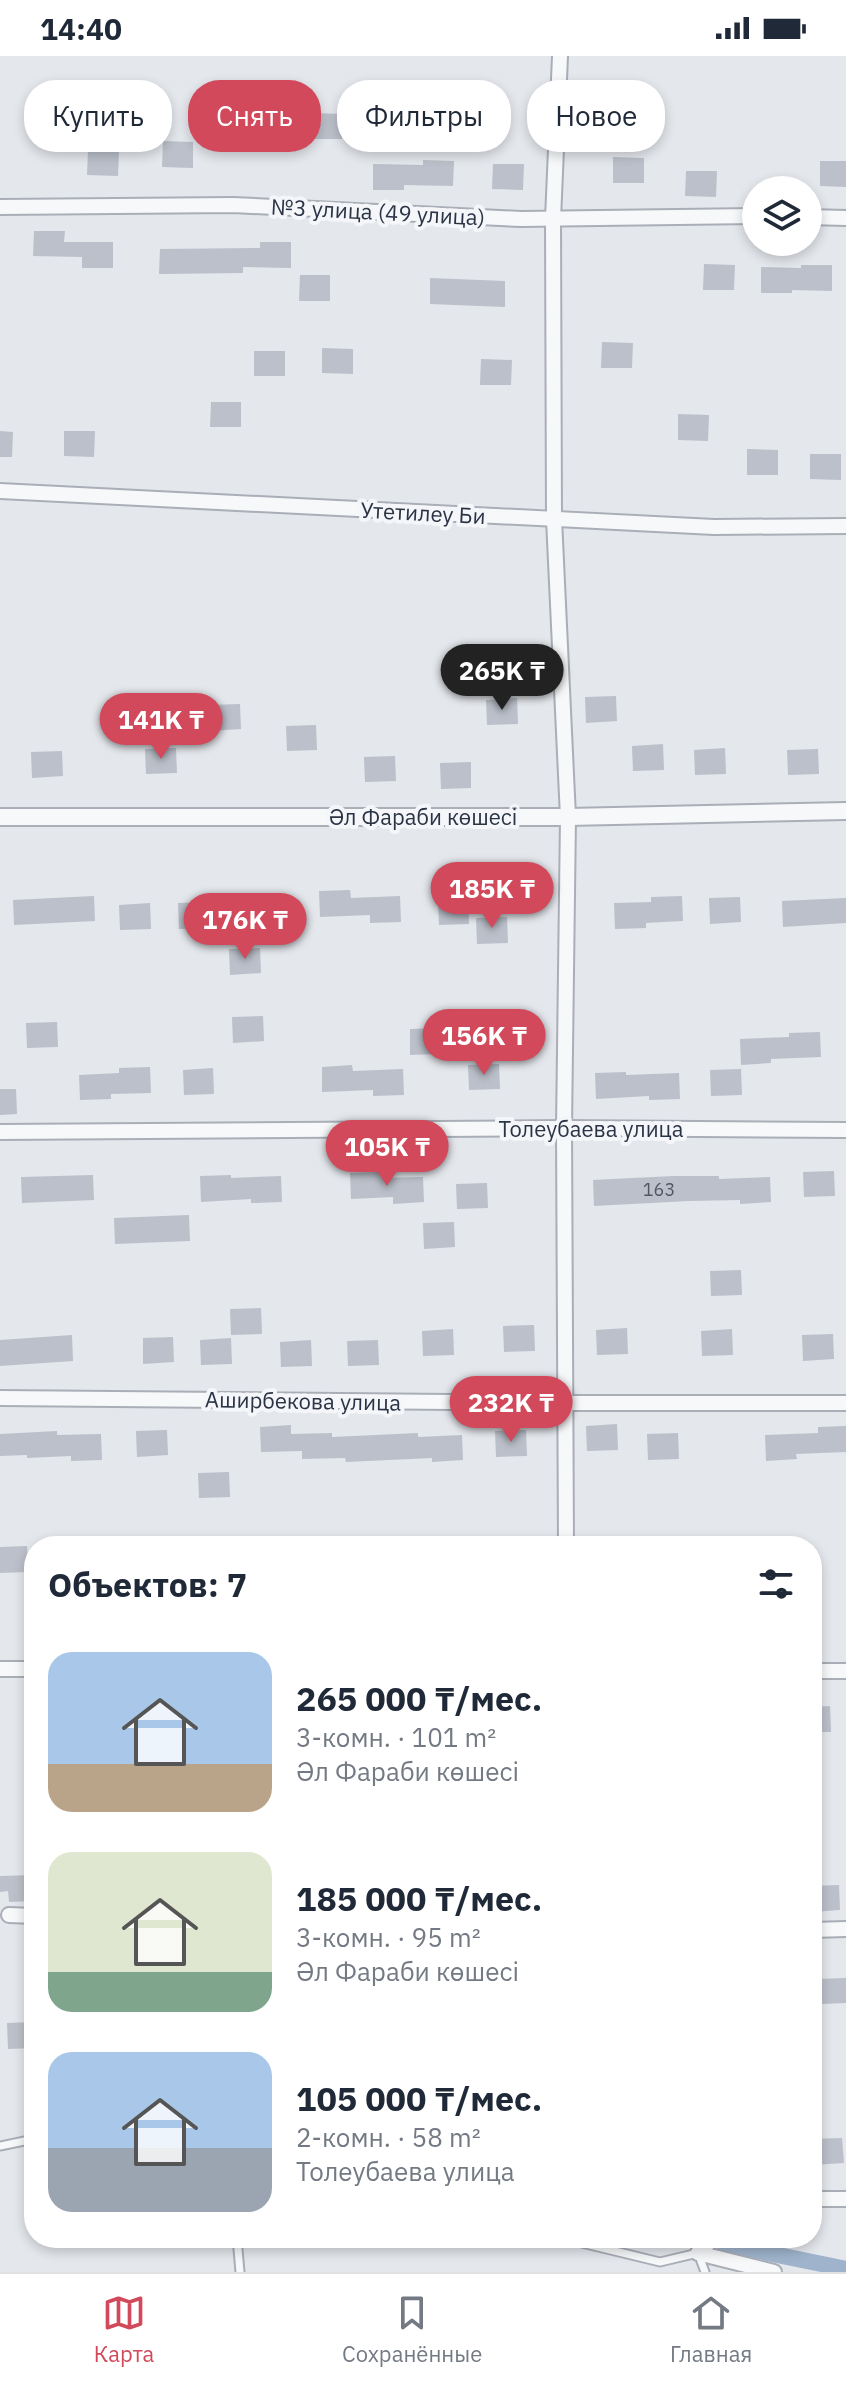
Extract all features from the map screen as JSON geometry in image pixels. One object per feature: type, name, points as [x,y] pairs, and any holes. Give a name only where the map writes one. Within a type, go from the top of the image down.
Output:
[{"type":"street","points":[[560,56],[553,219],[554,519],[568,817],[564,1128],[566,1536]]},
{"type":"street","name":"№3 улица (49 улица)","points":[[0,207],[233,205],[506,219],[742,216]]},
{"type":"street","points":[[822,217],[846,218]]},
{"type":"street","name":"Утетилеу Би","points":[[0,491],[714,527],[846,526]]},
{"type":"street","name":"Әл Фараби көшесі","points":[[0,817],[568,817],[846,811]]},
{"type":"street","name":"Толеубаева улица","points":[[0,1132],[564,1128],[846,1130]]},
{"type":"street","name":"Аширбекова улица","points":[[0,1398],[846,1403]]},
{"type":"street","points":[[0,1669],[24,1669]]},
{"type":"street","points":[[822,1671],[846,1671]]},
{"type":"street","points":[[9,1915],[24,1916]]},
{"type":"street","points":[[822,1930],[846,1929]]},
{"type":"street","points":[[822,2199],[846,2199]]},
{"type":"street","points":[[696,2248],[698,2253]]},
{"type":"street","points":[[698,2253],[703,2248]]},
{"type":"street","points":[[698,2253],[774,2272]]},
{"type":"lane","points":[[0,2146],[24,2141]]},
{"type":"lane","points":[[238,2248],[240,2272]]},
{"type":"lane","points":[[602,2248],[660,2262],[698,2253],[705,2272]]},
{"type":"building","points":[[321,113],[337,114],[337,139],[321,139]]},
{"type":"building","points":[[172,141],[188,142],[188,152],[193,152],[193,168],[162,167],[163,152],[172,152]]},
{"type":"building","points":[[88,152],[119,152],[118,176],[87,175]]},
{"type":"building","points":[[613,157],[644,158],[644,183],[613,183]]},
{"type":"building","points":[[423,160],[454,161],[453,186],[404,185],[404,190],[373,190],[373,164],[423,165]]},
{"type":"building","points":[[820,161],[846,161],[846,187],[822,186]]},
{"type":"building","points":[[493,164],[524,164],[523,190],[492,189]]},
{"type":"building","points":[[686,171],[717,171],[716,197],[685,196]]},
{"type":"building","points":[[34,231],[65,231],[64,242],[113,242],[113,268],[82,268],[82,257],[33,256]]},
{"type":"building","points":[[260,242],[291,242],[291,268],[243,267],[243,273],[159,274],[160,249],[260,248]]},
{"type":"building","points":[[704,264],[735,265],[734,290],[703,290]]},
{"type":"building","points":[[801,265],[832,265],[832,291],[761,293],[761,267],[801,268]]},
{"type":"building","points":[[300,275],[330,275],[330,301],[299,301]]},
{"type":"building","points":[[430,278],[505,281],[505,307],[430,304]]},
{"type":"building","points":[[602,342],[633,343],[632,368],[601,368]]},
{"type":"building","points":[[322,348],[353,349],[353,374],[322,373]]},
{"type":"building","points":[[254,351],[285,351],[285,376],[254,376]]},
{"type":"building","points":[[481,359],[512,360],[511,385],[480,385]]},
{"type":"building","points":[[211,402],[241,402],[241,427],[210,427]]},
{"type":"building","points":[[678,414],[709,415],[708,441],[678,440]]},
{"type":"building","points":[[0,431],[13,432],[12,457],[0,457]]},
{"type":"building","points":[[64,431],[95,431],[94,457],[64,456]]},
{"type":"building","points":[[747,449],[778,450],[778,475],[747,475]]},
{"type":"building","points":[[810,454],[841,454],[841,480],[810,479]]},
{"type":"building","points":[[616,696],[617,721],[586,723],[585,697]]},
{"type":"building","points":[[517,698],[518,724],[487,725],[486,700]]},
{"type":"building","points":[[240,704],[241,729],[210,731],[209,705]]},
{"type":"building","points":[[140,705],[141,730],[110,732],[109,706]]},
{"type":"building","points":[[316,725],[317,750],[287,751],[286,726]]},
{"type":"building","points":[[663,744],[664,770],[633,771],[632,746]]},
{"type":"building","points":[[176,748],[177,773],[146,774],[145,749]]},
{"type":"building","points":[[725,748],[726,774],[695,775],[694,750]]},
{"type":"building","points":[[818,749],[819,774],[788,775],[787,750]]},
{"type":"building","points":[[62,751],[63,776],[32,778],[31,752]]},
{"type":"building","points":[[395,756],[396,781],[365,782],[364,757]]},
{"type":"building","points":[[471,762],[471,788],[441,789],[440,763]]},
{"type":"building","points":[[350,890],[351,898],[400,896],[401,922],[370,923],[370,915],[320,917],[319,891]]},
{"type":"building","points":[[94,896],[95,921],[14,925],[13,900]]},
{"type":"building","points":[[682,896],[683,921],[646,923],[646,928],[615,929],[614,903],[651,902],[651,897]]},
{"type":"building","points":[[740,897],[741,922],[710,924],[709,898]]},
{"type":"building","points":[[468,898],[469,924],[439,925],[438,900]]},
{"type":"building","points":[[846,898],[846,923],[783,927],[782,901]]},
{"type":"building","points":[[295,901],[296,927],[265,928],[264,902]]},
{"type":"building","points":[[209,902],[210,928],[179,929],[178,903]]},
{"type":"building","points":[[150,903],[151,929],[120,930],[119,905]]},
{"type":"building","points":[[507,917],[508,943],[477,944],[476,918]]},
{"type":"building","points":[[260,948],[261,973],[230,975],[229,949]]},
{"type":"building","points":[[263,1016],[264,1041],[233,1043],[232,1017]]},
{"type":"building","points":[[57,1022],[58,1047],[27,1048],[26,1023]]},
{"type":"building","points":[[440,1028],[441,1054],[410,1055],[410,1029]]},
{"type":"building","points":[[820,1032],[821,1057],[771,1059],[771,1063],[741,1065],[740,1039]]},
{"type":"building","points":[[499,1064],[500,1089],[469,1090],[468,1065]]},
{"type":"building","points":[[352,1065],[353,1071],[403,1069],[404,1095],[373,1096],[373,1090],[322,1092],[322,1067]]},
{"type":"building","points":[[150,1067],[151,1093],[111,1094],[111,1099],[80,1100],[79,1075],[119,1073],[119,1068]]},
{"type":"building","points":[[213,1068],[214,1094],[184,1095],[183,1070]]},
{"type":"building","points":[[741,1069],[742,1095],[711,1096],[710,1070]]},
{"type":"building","points":[[626,1072],[626,1075],[679,1073],[680,1099],[649,1100],[649,1096],[596,1099],[595,1073]]},
{"type":"building","points":[[0,1089],[16,1089],[17,1114],[0,1115]]},
{"type":"building","points":[[834,1171],[835,1196],[804,1197],[803,1172]]},
{"type":"building","points":[[380,1172],[381,1178],[423,1177],[424,1202],[393,1204],[393,1197],[351,1199],[350,1173]]},
{"type":"building","points":[[93,1175],[94,1200],[22,1203],[21,1177]]},
{"type":"building","points":[[231,1175],[231,1178],[281,1176],[282,1202],[251,1203],[251,1199],[201,1202],[200,1176]]},
{"type":"building","points":[[719,1176],[719,1179],[770,1177],[771,1202],[689,1201],[594,1206],[593,1180]]},
{"type":"building","points":[[487,1183],[488,1208],[457,1209],[456,1184]]},
{"type":"building","points":[[189,1215],[190,1241],[115,1244],[114,1218]]},
{"type":"building","points":[[454,1222],[455,1247],[424,1249],[423,1223]]},
{"type":"building","points":[[741,1270],[742,1295],[711,1296],[710,1271]]},
{"type":"building","points":[[261,1308],[262,1334],[231,1335],[230,1309]]},
{"type":"building","points":[[534,1325],[535,1351],[504,1352],[503,1326]]},
{"type":"building","points":[[627,1328],[628,1354],[597,1355],[596,1330]]},
{"type":"building","points":[[453,1329],[454,1355],[423,1356],[422,1331]]},
{"type":"building","points":[[732,1329],[733,1355],[702,1356],[701,1331]]},
{"type":"building","points":[[833,1334],[834,1359],[803,1361],[802,1335]]},
{"type":"building","points":[[72,1335],[73,1361],[0,1366],[0,1340]]},
{"type":"building","points":[[173,1337],[174,1362],[143,1364],[143,1338]]},
{"type":"building","points":[[231,1338],[232,1364],[201,1365],[200,1340]]},
{"type":"building","points":[[311,1340],[312,1366],[281,1367],[280,1342]]},
{"type":"building","points":[[378,1340],[379,1365],[348,1366],[347,1341]]},
{"type":"building","points":[[617,1424],[618,1450],[587,1451],[586,1426]]},
{"type":"building","points":[[291,1425],[291,1434],[332,1433],[332,1437],[418,1433],[418,1437],[462,1435],[463,1460],[432,1462],[432,1458],[346,1462],[345,1458],[302,1459],[302,1451],[261,1452],[260,1427]]},
{"type":"building","points":[[846,1426],[846,1452],[796,1454],[797,1459],[766,1461],[765,1435],[818,1433],[818,1427]]},
{"type":"building","points":[[167,1430],[168,1455],[137,1457],[136,1431]]},
{"type":"building","points":[[526,1430],[527,1456],[496,1457],[495,1431]]},
{"type":"building","points":[[57,1431],[57,1435],[101,1434],[102,1460],[71,1461],[71,1456],[0,1456],[0,1434]]},
{"type":"building","points":[[678,1433],[679,1459],[648,1460],[647,1434]]},
{"type":"building","points":[[229,1472],[230,1497],[199,1498],[198,1473]]},
{"type":"building","points":[[24,1546],[24,1572],[0,1573],[0,1547]]},
{"type":"building","points":[[822,1706],[830,1706],[831,1732],[822,1732]]},
{"type":"building","points":[[24,1875],[24,1901],[9,1902],[8,1891],[0,1892],[0,1876]]},
{"type":"building","points":[[839,1885],[840,1910],[822,1911],[822,1886]]},
{"type":"building","points":[[846,1978],[846,2003],[822,2004],[822,1979]]},
{"type":"building","points":[[24,2022],[24,2048],[8,2049],[7,2023]]},
{"type":"building","points":[[842,2138],[844,2163],[822,2164],[822,2139]]},
{"type":"waterway","points":[[744,2248],[846,2269]]}]
